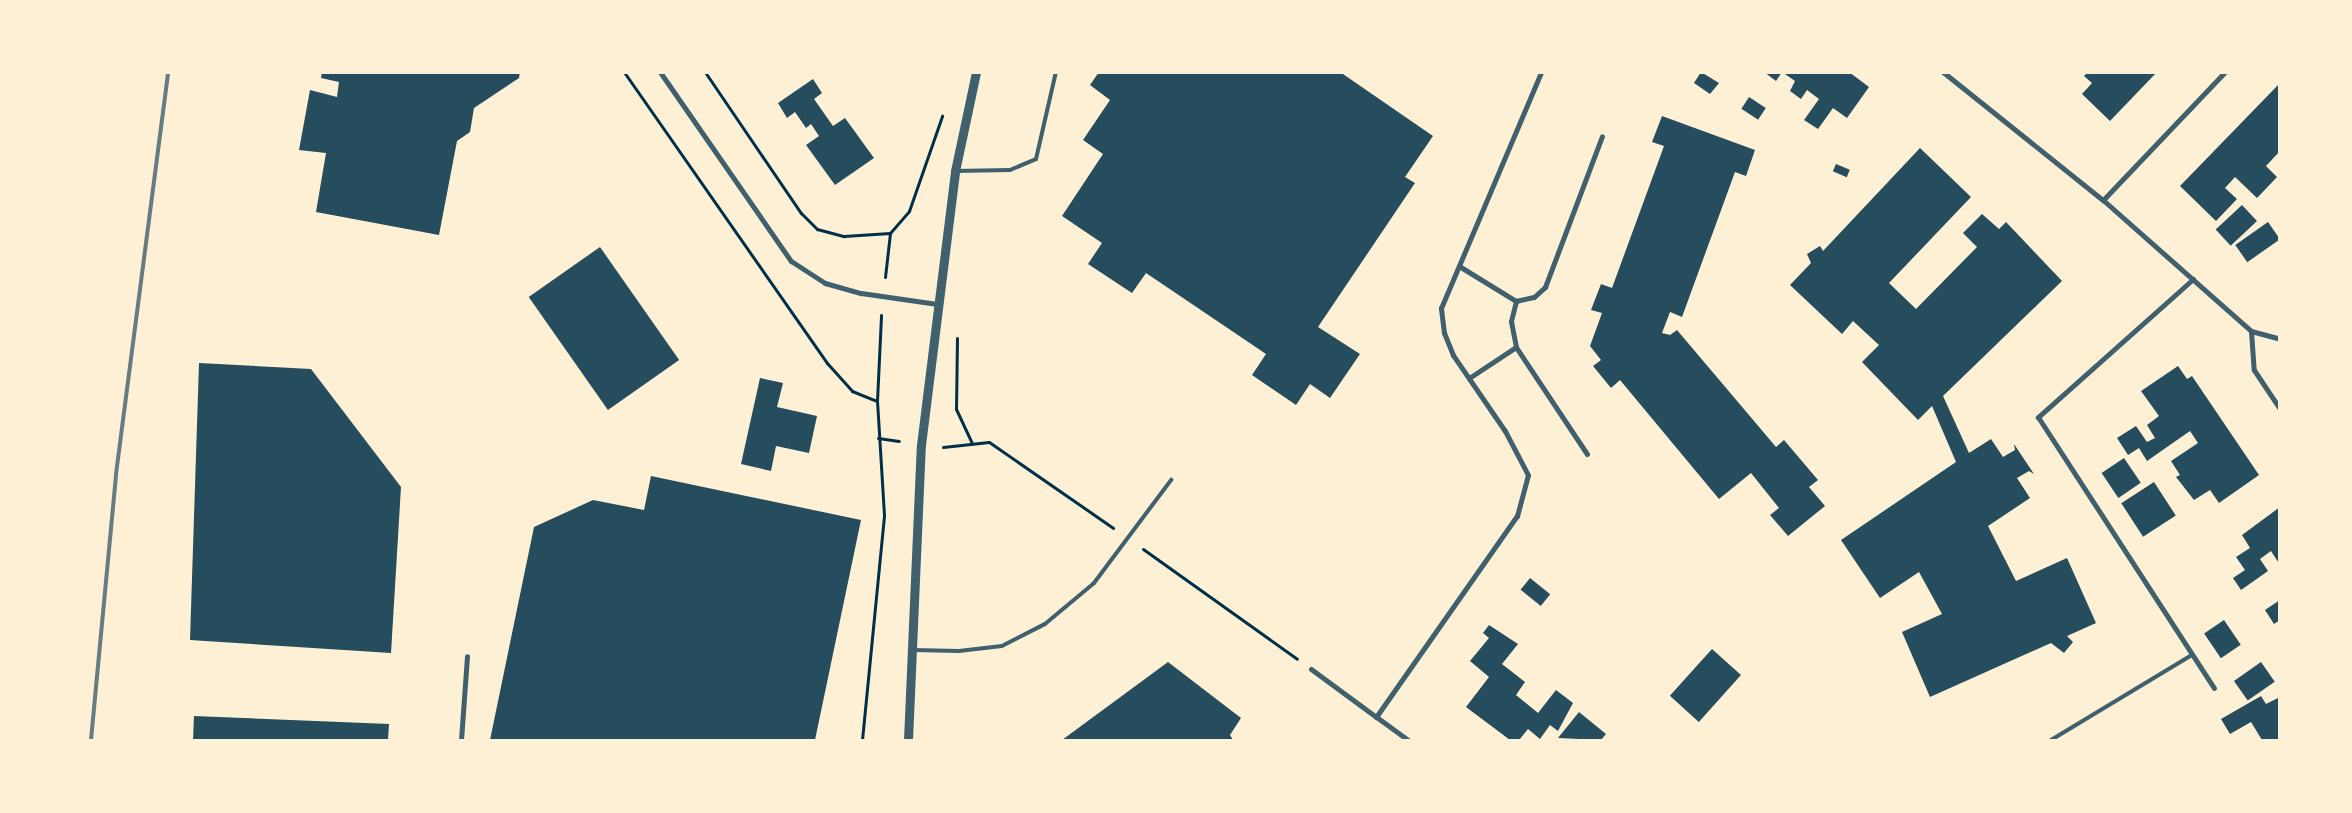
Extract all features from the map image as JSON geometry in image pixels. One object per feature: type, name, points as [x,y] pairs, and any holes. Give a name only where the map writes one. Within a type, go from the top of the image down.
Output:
[{"type":"street","points":[[660,72],[791,261],[825,283],[882,297],[937,304]]},
{"type":"street","points":[[908,740],[921,445],[955,170],[976,72]]},
{"type":"street","points":[[1376,717],[1517,516],[1528,474],[1444,333],[1441,308],[1542,72]]},
{"type":"street","points":[[1943,72],[2103,200],[2251,331],[2280,339]]},
{"type":"street","points":[[2103,200],[2225,72]]},
{"type":"street","points":[[1459,266],[1516,301],[1534,297],[1545,287],[1602,136]]},
{"type":"street","points":[[2192,279],[2038,417],[2214,688]]},
{"type":"street","points":[[1516,301],[1511,321],[1516,347],[1587,454]]},
{"type":"street","points":[[2251,331],[2254,370],[2280,409]]},
{"type":"street","points":[[1470,378],[1516,347]]},
{"type":"street","points":[[461,740],[467,656]]},
{"type":"street","points":[[1311,669],[1408,740]]},
{"type":"lane","points":[[955,170],[1010,170],[1036,160],[1056,72]]},
{"type":"lane","points":[[913,650],[959,651],[1002,646],[1046,624],[1094,583],[1129,539],[1171,480]]},
{"type":"lane","points":[[2051,740],[2192,655]]},
{"type":"path","points":[[624,72],[827,363],[852,391],[876,401]]},
{"type":"path","points":[[705,72],[801,214],[818,229],[844,236],[890,233]]},
{"type":"path","points":[[862,740],[884,515],[876,401],[882,297],[890,233],[909,212],[943,111]]},
{"type":"path","points":[[937,304],[960,341],[956,409],[972,443]]},
{"type":"path","points":[[878,438],[921,445],[963,447],[972,443],[989,442],[1311,669]]},
{"type":"building","points":[[322,72],[520,72],[519,78],[474,108],[470,132],[457,141],[439,235],[316,212],[326,153],[299,150],[310,90],[337,97],[339,82],[321,78]]},
{"type":"building","points":[[1099,72],[1340,72],[1433,136],[1405,177],[1415,183],[1318,327],[1360,354],[1330,398],[1310,384],[1296,405],[1252,375],[1266,354],[1146,273],[1132,293],[1088,264],[1102,243],[1062,216],[1103,154],[1083,140],[1110,100],[1090,85]]},
{"type":"building","points":[[1701,72],[1719,83],[1710,94],[1694,83]]},
{"type":"building","points":[[1764,72],[1782,72],[1776,81]]},
{"type":"building","points":[[1782,72],[1849,72],[1869,87],[1847,118],[1833,108],[1818,129],[1804,120],[1819,99],[1807,90],[1801,99],[1790,91],[1795,81]]},
{"type":"building","points":[[2088,72],[2157,72],[2110,121],[2082,94],[2092,83],[2084,76]]},
{"type":"building","points":[[813,79],[822,93],[814,99],[833,126],[845,118],[874,158],[835,185],[806,145],[819,136],[811,124],[806,128],[795,112],[787,118],[778,103]]},
{"type":"building","points":[[2280,83],[2280,151],[2266,166],[2277,177],[2257,198],[2235,177],[2225,188],[2237,199],[2216,221],[2180,186]]},
{"type":"building","points":[[1749,97],[1766,108],[1758,120],[1741,109]]},
{"type":"building","points":[[1662,116],[1755,150],[1746,176],[1735,172],[1682,317],[1670,312],[1662,333],[1670,335],[1677,330],[1776,447],[1784,440],[1818,480],[1809,487],[1825,506],[1788,536],[1770,515],[1779,508],[1751,473],[1719,499],[1620,380],[1611,388],[1593,366],[1601,360],[1590,346],[1602,313],[1591,310],[1601,284],[1612,288],[1664,146],[1652,142]]},
{"type":"building","points":[[1920,148],[1971,197],[1889,283],[1916,309],[1977,247],[1963,233],[1982,214],[1999,229],[2006,222],[2062,281],[1943,396],[1969,453],[1991,439],[2003,457],[2015,450],[2014,444],[2034,474],[2029,471],[2017,478],[2030,498],[1988,526],[2016,581],[2067,558],[2096,623],[2067,636],[2073,642],[2064,653],[2051,643],[1930,697],[1902,632],[1942,614],[1919,572],[1880,598],[1841,540],[1956,462],[1932,406],[1918,420],[1862,362],[1879,345],[1853,321],[1842,334],[1790,285],[1811,263],[1807,254],[1820,246],[1823,251]]},
{"type":"building","points":[[1836,164],[1850,170],[1847,177],[1833,171]]},
{"type":"building","points":[[2242,205],[2257,221],[2231,246],[2216,230]]},
{"type":"building","points":[[2268,222],[2280,239],[2247,262],[2235,245]]},
{"type":"building","points":[[600,247],[679,360],[608,410],[529,297]]},
{"type":"building","points":[[199,363],[311,369],[401,487],[391,653],[190,640]]},
{"type":"building","points":[[2178,366],[2187,379],[2192,376],[2259,475],[2219,503],[2210,490],[2194,500],[2176,477],[2180,475],[2171,461],[2198,443],[2190,431],[2147,461],[2139,448],[2128,455],[2117,438],[2136,426],[2147,442],[2155,438],[2147,425],[2159,416],[2141,391]]},
{"type":"building","points":[[760,378],[783,383],[777,407],[817,416],[809,453],[776,446],[771,471],[741,464]]},
{"type":"building","points":[[2124,458],[2141,483],[2118,498],[2102,473]]},
{"type":"building","points":[[651,476],[861,520],[815,740],[490,740],[534,527],[593,500],[644,510]]},
{"type":"building","points":[[2154,482],[2176,516],[2143,537],[2121,503]]},
{"type":"building","points":[[2280,507],[2280,565],[2271,551],[2260,559],[2268,571],[2241,590],[2233,578],[2245,570],[2236,557],[2250,548],[2242,535]]},
{"type":"building","points":[[1530,578],[1550,594],[1541,606],[1521,590]]},
{"type":"building","points":[[2280,600],[2280,620],[2274,624],[2265,610]]},
{"type":"building","points":[[2224,620],[2241,645],[2221,658],[2204,633]]},
{"type":"building","points":[[1489,625],[1518,644],[1502,664],[1525,682],[1516,695],[1538,713],[1556,690],[1573,703],[1558,731],[1550,725],[1540,739],[1528,729],[1519,740],[1510,740],[1466,707],[1489,677],[1470,661],[1489,638],[1483,633]]},
{"type":"building","points":[[1712,649],[1741,675],[1699,722],[1670,696]]},
{"type":"building","points":[[1168,662],[1241,718],[1230,735],[1233,740],[1062,740]]},
{"type":"building","points":[[2261,662],[2275,682],[2248,701],[2234,681]]},
{"type":"building","points":[[2261,696],[2266,704],[2280,697],[2280,740],[2262,740],[2251,722],[2230,734],[2221,719]]},
{"type":"building","points":[[1579,712],[1606,734],[1601,740],[1558,738]]},
{"type":"building","points":[[194,716],[389,724],[388,740],[193,740]]},
{"type":"railway","points":[[91,740],[116,474],[168,72]]}]
